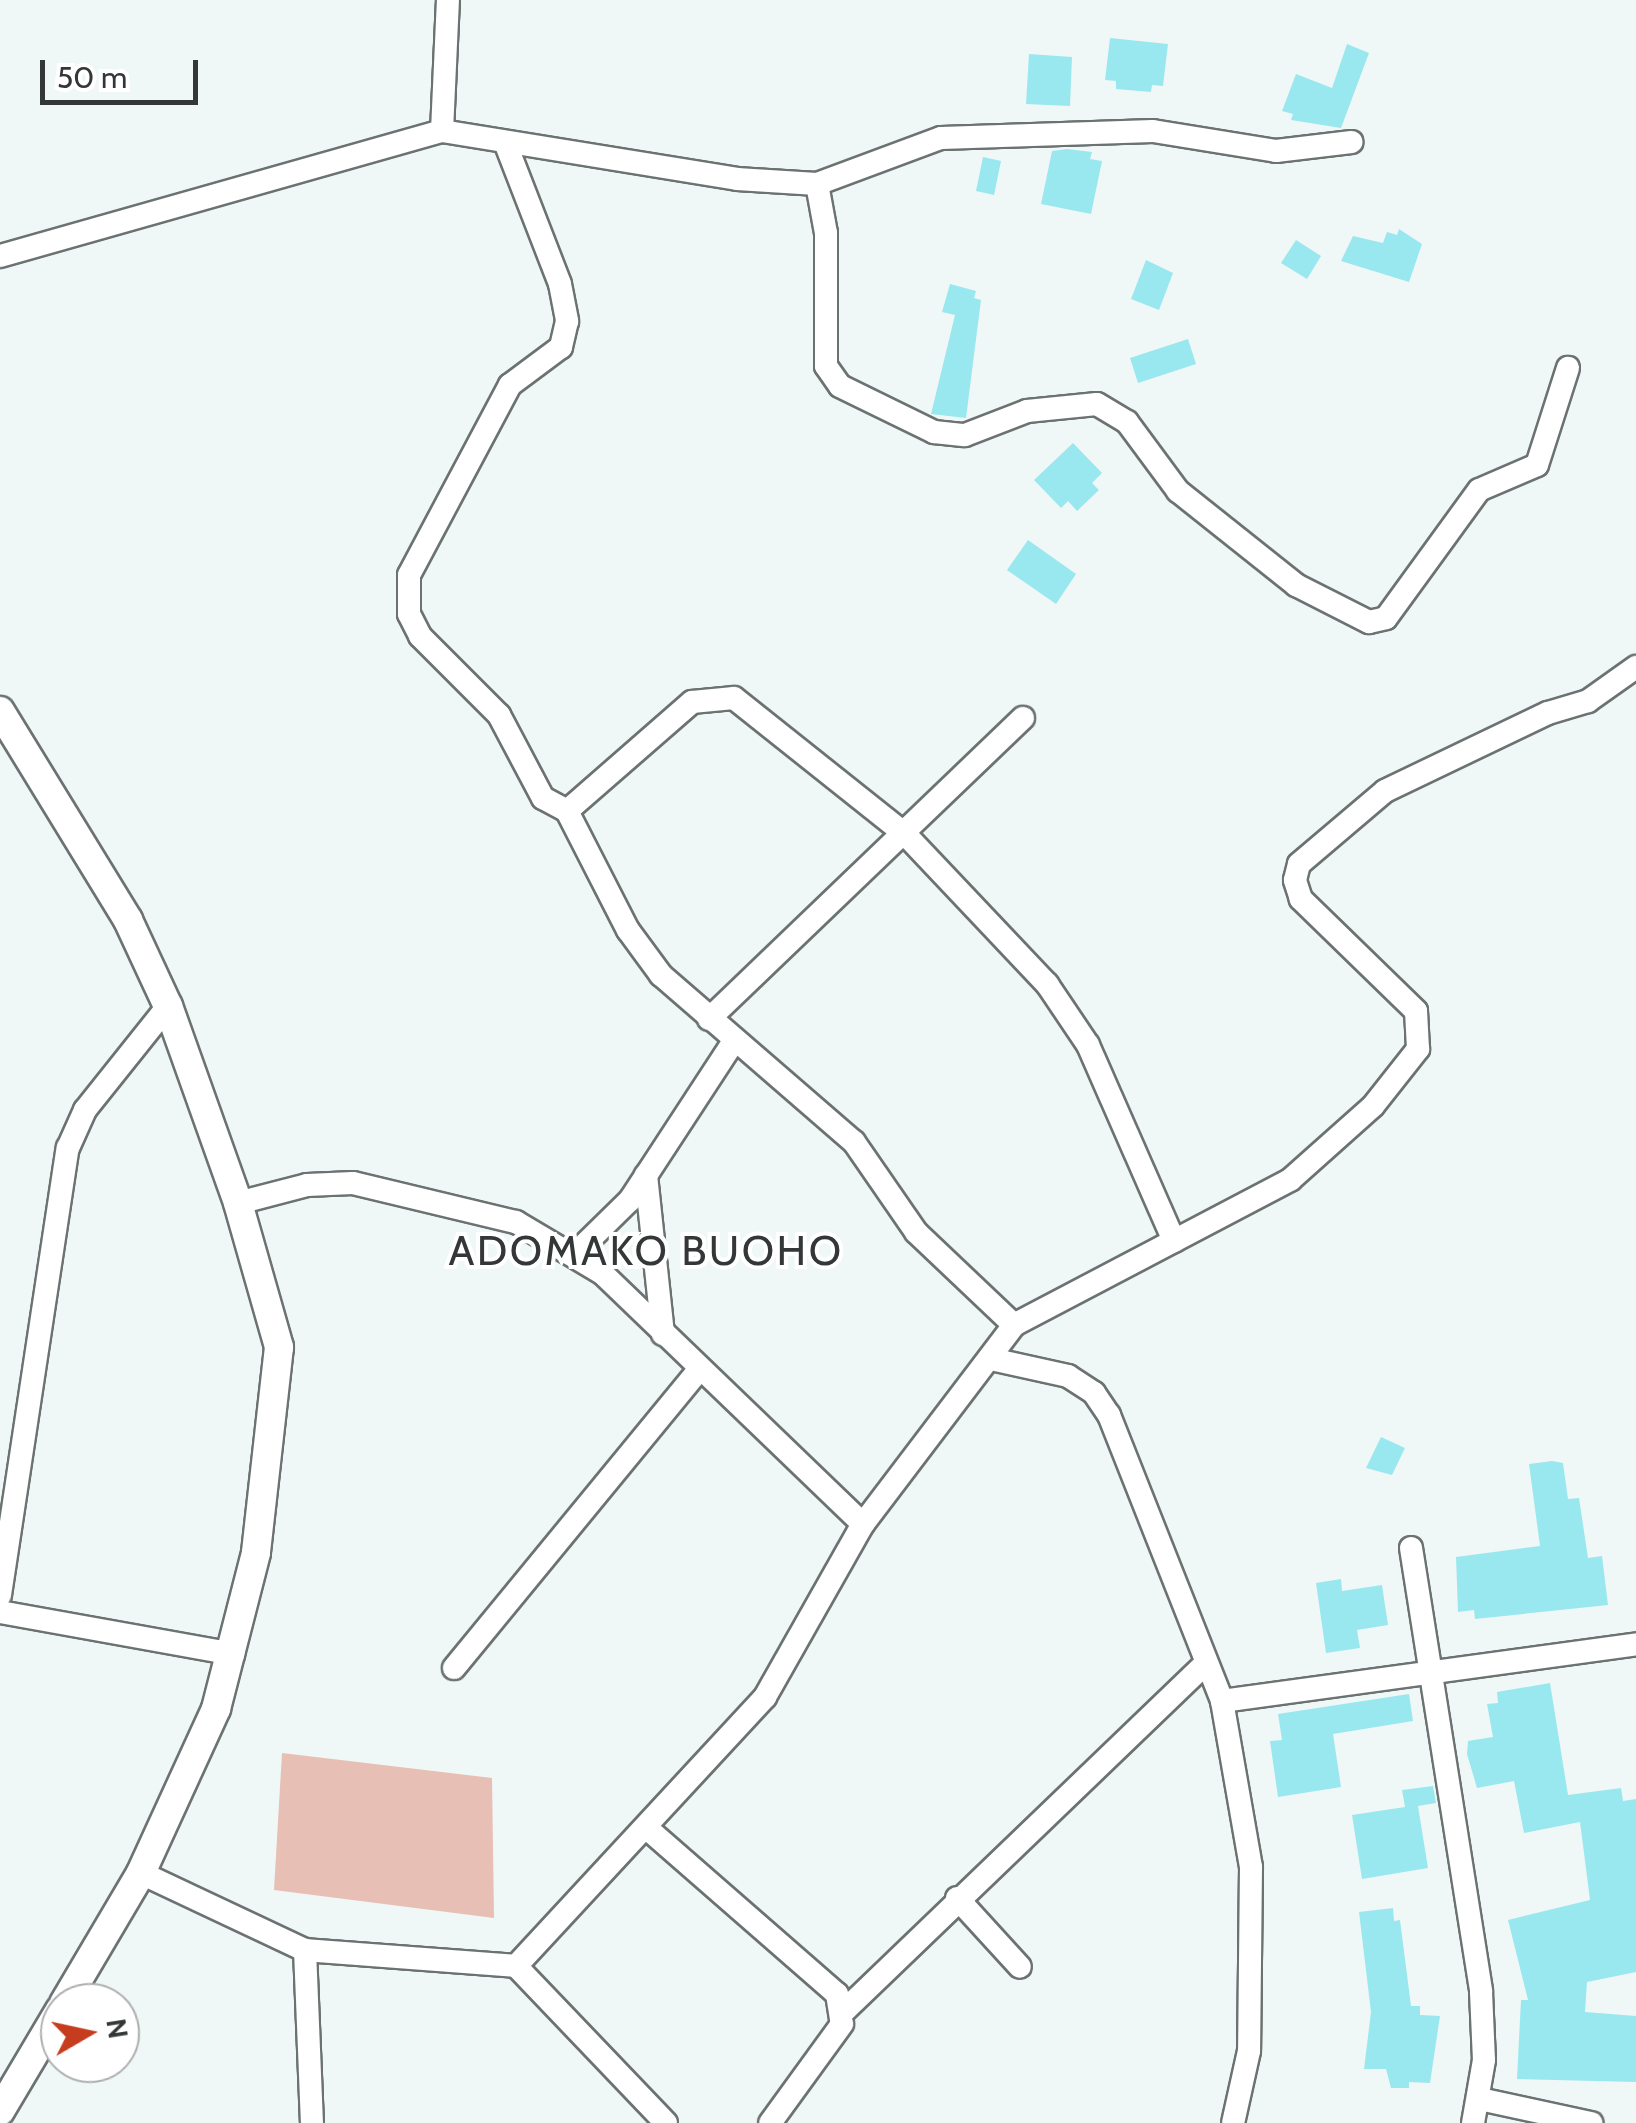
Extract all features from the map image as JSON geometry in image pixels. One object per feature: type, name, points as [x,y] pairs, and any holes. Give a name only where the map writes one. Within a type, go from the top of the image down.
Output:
[{"type":"street","points":[[442,130],[448,0]]},
{"type":"street","points":[[0,256],[442,130],[737,179],[817,184],[941,138],[1153,131],[1276,151],[1352,142]]},
{"type":"street","points":[[505,142],[560,284],[567,322],[561,347],[510,385],[409,575],[407,593],[420,636],[499,715],[543,798],[567,811],[628,930],[661,976],[854,1142],[916,1232],[1014,1326]]},
{"type":"street","points":[[817,184],[826,233],[826,366],[840,386],[934,432],[964,435],[1027,411],[1097,404],[1126,422],[1178,491],[1296,585],[1369,622],[1386,618],[1479,490],[1536,465],[1568,368]]},
{"type":"street","points":[[516,1966],[648,1830],[765,1697],[862,1524],[1014,1326],[1290,1180],[1373,1106],[1418,1049],[1416,1011],[1301,899],[1294,880],[1299,864],[1385,791],[1548,713],[1588,701],[1636,667]]},
{"type":"street","points":[[567,811],[692,702],[716,695],[734,698],[906,834],[1047,984],[1088,1045],[1174,1242]]},
{"type":"street","points":[[708,1019],[906,834],[1023,718]]},
{"type":"street","points":[[4,727],[128,920],[168,1006],[238,1203],[279,1348],[256,1552],[216,1709],[141,1873],[76,1983]]},
{"type":"street","points":[[0,1595],[68,1148],[85,1110],[168,1006]]},
{"type":"street","points":[[576,1254],[646,1176],[734,1041]]},
{"type":"street","points":[[646,1176],[663,1334]]},
{"type":"street","points":[[238,1203],[308,1185],[353,1183],[516,1222],[576,1254],[862,1524]]},
{"type":"street","points":[[991,1359],[1068,1376],[1094,1393],[1222,1700],[1251,1867],[1249,2052],[1233,2123]]},
{"type":"street","points":[[454,1668],[699,1370]]},
{"type":"street","points":[[1411,1548],[1481,1992],[1480,2099],[1473,2123]]},
{"type":"street","points":[[0,1612],[233,1654]]},
{"type":"street","points":[[1222,1700],[1433,1676],[1636,1644]]},
{"type":"street","points":[[843,2012],[956,1898],[1145,1728],[1206,1663]]},
{"type":"street","points":[[648,1830],[827,1981],[843,2012],[842,2024],[770,2123]]},
{"type":"street","points":[[141,1873],[306,1950],[516,1966],[666,2123]]},
{"type":"street","points":[[956,1898],[1020,1967]]},
{"type":"street","points":[[306,1950],[312,2123]]},
{"type":"street","points":[[0,2111],[40,2044]]},
{"type":"street","points":[[1480,2099],[1591,2123]]},
{"type":"shaded area","points":[[282,1753],[492,1778],[494,1918],[274,1890]]},
{"type":"building","points":[[1110,38],[1168,44],[1163,86],[1152,85],[1151,92],[1116,89],[1116,81],[1105,80]]},
{"type":"building","points":[[1347,44],[1369,53],[1341,128],[1291,120],[1293,114],[1282,111],[1296,74],[1332,88]]},
{"type":"building","points":[[1029,54],[1072,57],[1070,106],[1026,104]]},
{"type":"building","points":[[1052,151],[1092,152],[1090,159],[1102,161],[1091,214],[1041,204]]},
{"type":"building","points":[[983,157],[1001,161],[994,195],[976,191]]},
{"type":"building","points":[[1399,229],[1422,244],[1409,282],[1341,261],[1353,236],[1383,243],[1387,232],[1397,235]]},
{"type":"building","points":[[1296,240],[1321,256],[1307,279],[1281,263]]},
{"type":"building","points":[[1146,260],[1173,273],[1159,310],[1131,299]]},
{"type":"building","points":[[950,284],[976,291],[974,298],[981,300],[966,418],[931,414],[955,315],[942,312]]},
{"type":"building","points":[[1188,339],[1196,364],[1138,383],[1130,358]]},
{"type":"building","points":[[1073,443],[1102,473],[1092,483],[1099,490],[1077,511],[1068,501],[1061,508],[1034,480]]},
{"type":"building","points":[[1028,540],[1076,574],[1056,604],[1007,570]]},
{"type":"building","points":[[1381,1437],[1405,1448],[1392,1475],[1366,1468]]},
{"type":"building","points":[[1563,1463],[1568,1499],[1579,1498],[1588,1558],[1602,1556],[1608,1605],[1475,1619],[1474,1610],[1458,1612],[1456,1557],[1540,1546],[1529,1464]]},
{"type":"building","points":[[1341,1579],[1342,1591],[1382,1585],[1388,1625],[1357,1630],[1360,1648],[1326,1653],[1316,1583]]},
{"type":"building","points":[[1550,1683],[1568,1795],[1621,1788],[1623,1801],[1636,1799],[1636,1972],[1587,1982],[1585,2012],[1636,2016],[1636,2082],[1517,2079],[1521,2000],[1528,2000],[1508,1920],[1590,1900],[1580,1822],[1524,1833],[1514,1781],[1477,1788],[1467,1754],[1468,1741],[1493,1737],[1487,1704],[1498,1703],[1497,1692]]},
{"type":"building","points":[[1409,1694],[1413,1721],[1333,1734],[1341,1787],[1278,1797],[1270,1741],[1282,1740],[1278,1714]]},
{"type":"building","points":[[1433,1786],[1436,1803],[1418,1806],[1428,1868],[1362,1879],[1352,1815],[1405,1807],[1402,1790]]},
{"type":"building","points":[[1393,1908],[1394,1921],[1400,1920],[1411,2006],[1420,2006],[1420,2015],[1440,2016],[1430,2083],[1409,2082],[1409,2088],[1391,2088],[1386,2069],[1364,2069],[1371,2012],[1359,1912]]},
{"type":"district","name":"ADOMAKO BUOHO","points":[[646,1250]]}]
